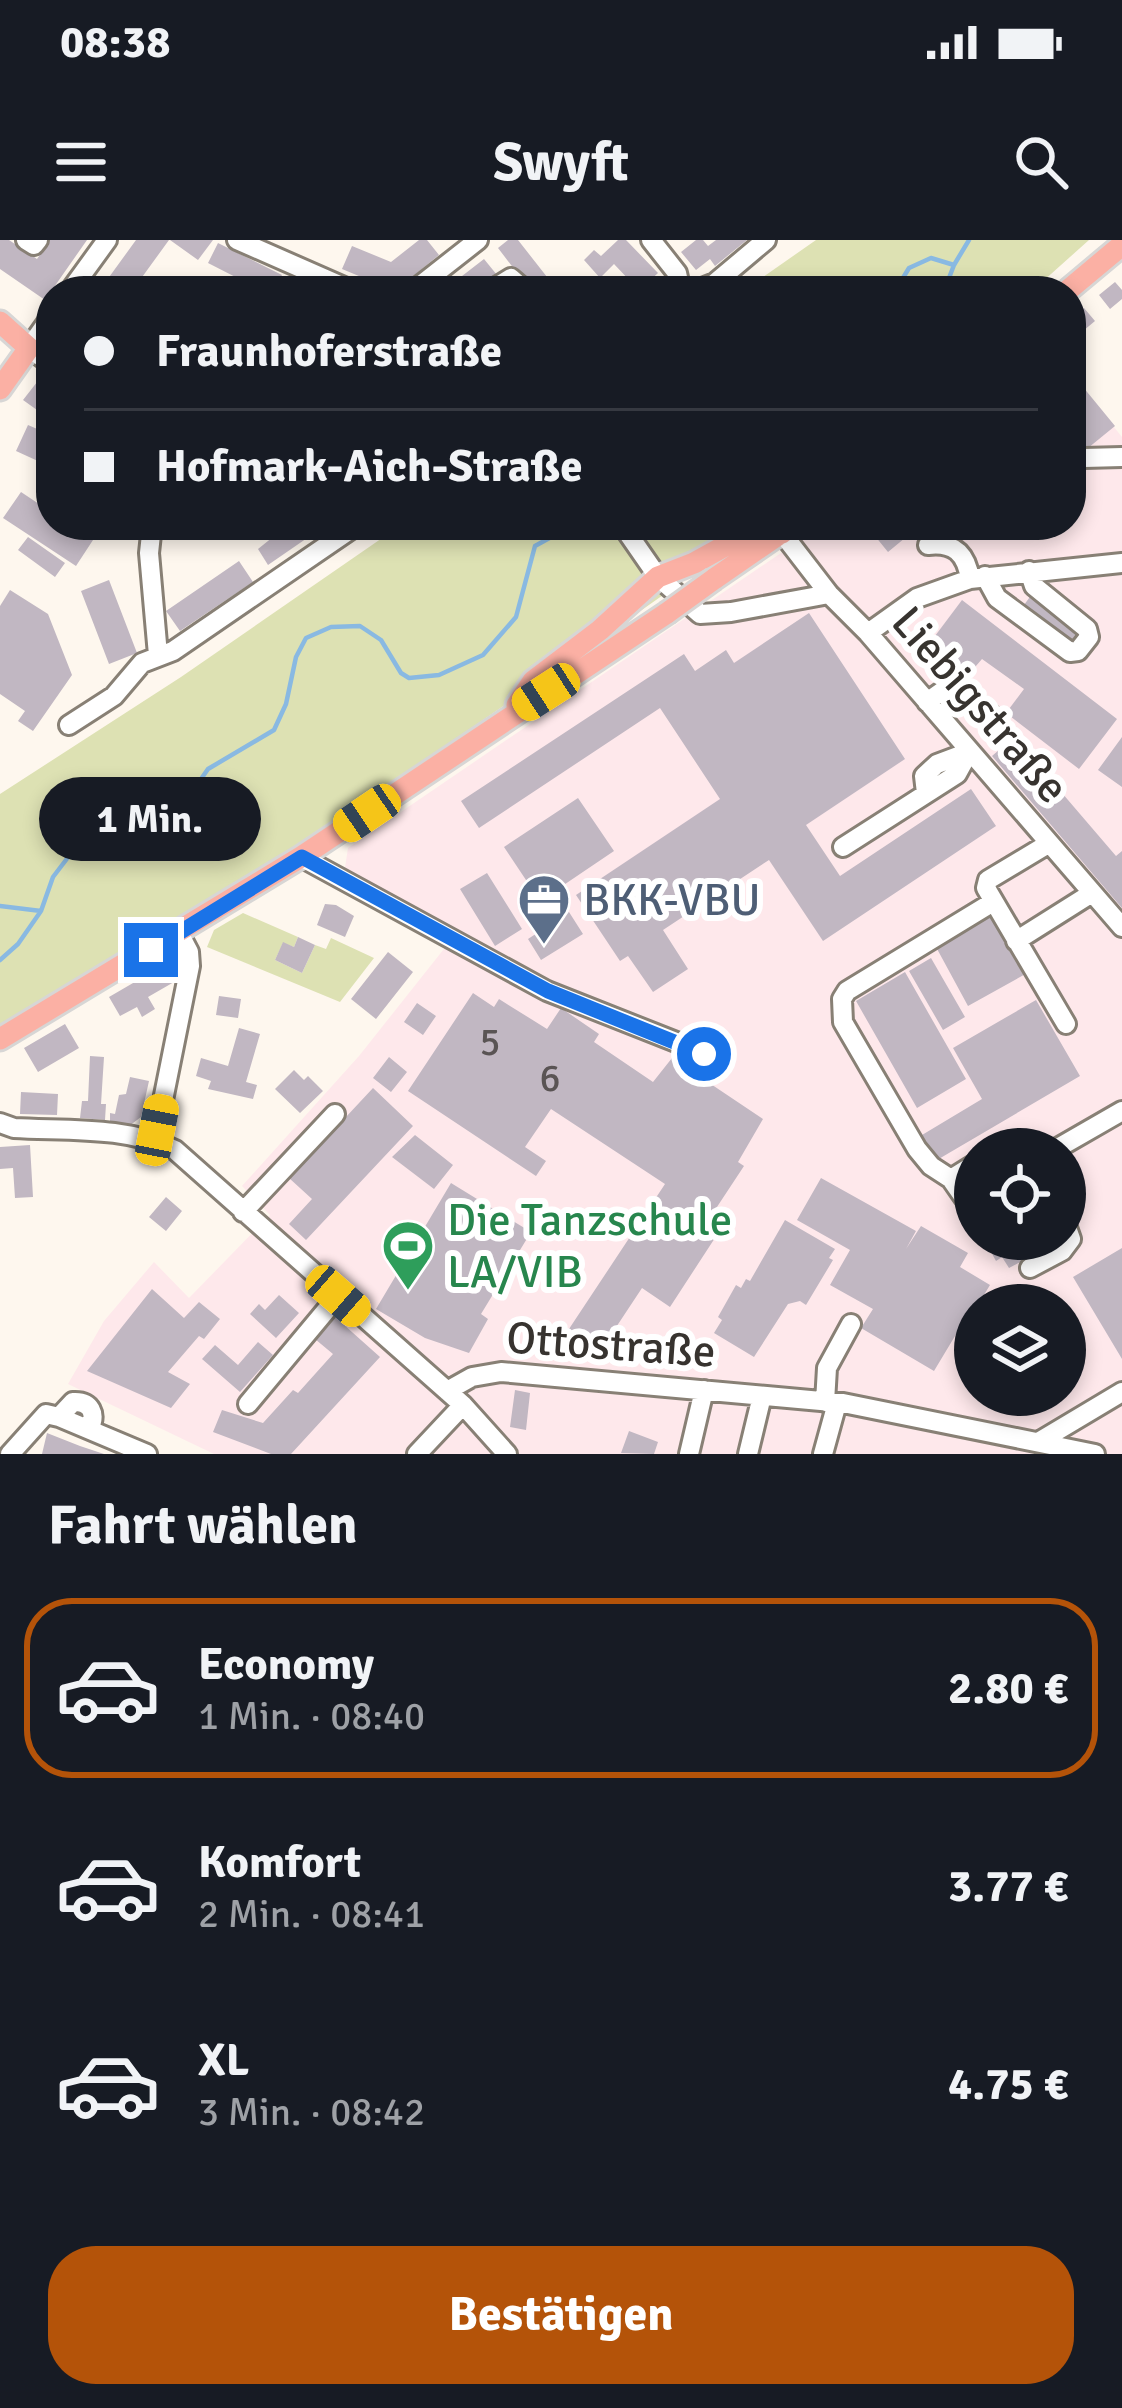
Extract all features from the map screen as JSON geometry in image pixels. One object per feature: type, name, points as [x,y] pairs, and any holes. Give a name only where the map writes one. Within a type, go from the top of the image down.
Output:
[{"type":"main road","points":[[1085,276],[1122,245]]},
{"type":"main road","points":[[0,322],[29,348],[0,389]]},
{"type":"main road","points":[[510,716],[533,681],[600,630],[658,577],[736,540]]},
{"type":"main road","points":[[0,1039],[302,857],[770,540]]},
{"type":"street","points":[[26,240],[34,245],[38,240]]},
{"type":"street","points":[[81,276],[106,240]]},
{"type":"street","points":[[237,240],[319,276]]},
{"type":"street","points":[[432,276],[478,240]]},
{"type":"street","points":[[651,240],[678,276]]},
{"type":"street","points":[[723,276],[766,240]]},
{"type":"street","points":[[36,338],[29,348],[36,353]]},
{"type":"street","points":[[1086,458],[1122,458]]},
{"type":"street","points":[[150,540],[158,655]]},
{"type":"street","points":[[69,725],[114,696],[142,663],[173,651],[335,540]]},
{"type":"street","points":[[632,540],[658,577],[700,614],[829,593]]},
{"type":"street","name":"Liebigstraße","points":[[793,540],[829,593],[1122,927]]},
{"type":"street","points":[[928,544],[956,548],[997,598],[1054,621],[1029,572]]},
{"type":"street","points":[[868,633],[917,598],[977,577],[1122,563]]},
{"type":"street","points":[[927,702],[948,687],[959,687],[991,715]]},
{"type":"street","points":[[843,847],[956,774],[969,752]]},
{"type":"street","points":[[1048,844],[988,880],[986,888],[1066,1024]]},
{"type":"street","points":[[302,857],[548,991],[704,1054]]},
{"type":"street","points":[[1016,940],[1092,893]]},
{"type":"street","points":[[954,1183],[916,1149],[843,1022],[842,999],[847,991],[993,902]]},
{"type":"street","points":[[0,1123],[155,1140],[190,966],[179,933]]},
{"type":"street","points":[[1086,1132],[1122,1111]]},
{"type":"street","points":[[243,1212],[335,1114]]},
{"type":"street","name":"Ottostraße","points":[[155,1140],[175,1150],[447,1391],[472,1377],[501,1372],[831,1402],[1007,1444],[1040,1442],[1095,1454]]},
{"type":"street","points":[[1030,1268],[1045,1260]]},
{"type":"street","points":[[248,1404],[338,1296]]},
{"type":"street","points":[[823,1454],[831,1402],[827,1368],[851,1324]]},
{"type":"street","points":[[689,1454],[704,1390]]},
{"type":"street","points":[[447,1391],[507,1454]]},
{"type":"street","points":[[1040,1442],[1122,1392]]},
{"type":"street","points":[[748,1454],[762,1396]]},
{"type":"street","points":[[418,1454],[463,1406]]},
{"type":"street","points":[[10,1454],[46,1414],[147,1454]]},
{"type":"shaded area","points":[[1086,393],[1122,437],[1122,1454],[214,1454],[68,1384],[104,1321],[154,1262],[189,1298],[270,1215],[242,1186],[359,1056],[455,935],[344,874],[348,848],[800,540],[1086,540]]},
{"type":"green space","points":[[816,240],[1089,240],[1049,276],[764,276]]},
{"type":"green space","points":[[379,540],[740,540],[283,854],[115,960],[0,1025],[0,794]]},
{"type":"green space","points":[[243,913],[298,937],[294,947],[283,943],[275,960],[302,973],[315,945],[326,949],[331,938],[374,958],[340,1002],[207,947],[214,930]]},
{"type":"building","points":[[0,240],[9,240],[37,259],[50,240],[87,240],[62,276],[36,276],[36,294],[0,269]]},
{"type":"building","points":[[136,240],[169,240],[143,276],[110,276]]},
{"type":"building","points":[[170,240],[213,240],[198,260]]},
{"type":"building","points":[[419,240],[427,240],[439,255],[413,276],[359,276],[342,269],[352,246],[391,262]]},
{"type":"building","points":[[508,240],[518,240],[546,276],[519,276],[498,248]]},
{"type":"building","points":[[618,240],[626,240],[658,273],[625,276],[614,264],[598,276],[584,260],[594,250],[601,256]]},
{"type":"building","points":[[696,240],[708,246],[716,240],[747,240],[715,266],[710,259],[696,270],[681,252]]},
{"type":"building","points":[[218,243],[282,275],[234,276],[208,263]]},
{"type":"building","points":[[484,259],[497,275],[496,276],[462,276]]},
{"type":"building","points":[[1115,282],[1122,299],[1110,309],[1099,295]]},
{"type":"building","points":[[36,383],[36,409],[23,400]]},
{"type":"building","points":[[1086,391],[1115,426],[1086,450]]},
{"type":"building","points":[[28,425],[36,428],[36,460],[16,451]]},
{"type":"building","points":[[21,492],[36,502],[36,540],[3,518]]},
{"type":"building","points":[[28,537],[65,563],[55,577],[18,550]]},
{"type":"building","points":[[36,540],[93,540],[76,566]]},
{"type":"building","points":[[269,540],[304,540],[268,565],[258,549]]},
{"type":"building","points":[[878,540],[903,540],[888,552]]},
{"type":"building","points":[[239,561],[253,582],[180,631],[166,611]]},
{"type":"building","points":[[109,580],[137,653],[109,664],[81,591]]},
{"type":"building","points":[[10,590],[48,614],[72,675],[33,731],[18,721],[25,711],[0,694],[0,606]]},
{"type":"building","points":[[1032,594],[1086,637],[1078,646],[1024,605]]},
{"type":"building","points":[[962,600],[1117,719],[1079,769],[1006,713],[1024,689],[982,659],[969,674],[929,644]]},
{"type":"building","points":[[809,613],[905,759],[806,825],[840,876],[971,789],[996,826],[823,941],[769,860],[663,930],[688,969],[653,992],[628,956],[620,961],[576,895],[720,799],[660,708],[479,828],[461,801],[684,654],[695,671],[726,650],[734,663]]},
{"type":"building","points":[[1014,737],[1116,856],[1122,851],[1122,908],[992,756]]},
{"type":"building","points":[[1122,737],[1122,787],[1098,770]]},
{"type":"building","points":[[578,798],[614,851],[540,901],[504,847]]},
{"type":"building","points":[[487,873],[522,929],[495,946],[460,889]]},
{"type":"building","points":[[325,904],[354,916],[345,937],[317,925]]},
{"type":"building","points":[[569,912],[583,934],[541,960],[528,939]]},
{"type":"building","points":[[996,913],[1029,972],[968,1006],[936,947]]},
{"type":"building","points":[[298,937],[315,945],[302,973],[275,960],[283,942],[294,947]]},
{"type":"building","points":[[388,952],[413,972],[376,1019],[351,999]]},
{"type":"building","points":[[931,958],[965,1017],[943,1030],[909,971]]},
{"type":"building","points":[[164,965],[174,982],[148,997],[155,1009],[142,1017],[137,1007],[120,1016],[109,997]]},
{"type":"building","points":[[905,972],[966,1079],[917,1108],[856,1001]]},
{"type":"building","points":[[473,993],[494,1007],[499,999],[547,1029],[561,1008],[599,1034],[594,1042],[653,1082],[672,1058],[763,1119],[738,1162],[744,1166],[713,1213],[726,1221],[670,1307],[642,1288],[597,1356],[565,1335],[665,1184],[551,1109],[525,1147],[546,1161],[536,1176],[408,1091]]},
{"type":"building","points":[[219,996],[241,999],[238,1018],[216,1015]]},
{"type":"building","points":[[1036,1000],[1080,1076],[991,1128],[954,1128],[954,1150],[937,1160],[922,1135],[982,1099],[953,1048]]},
{"type":"building","points":[[417,1003],[436,1016],[423,1035],[404,1022]]},
{"type":"building","points":[[65,1024],[79,1048],[38,1072],[24,1048]]},
{"type":"building","points":[[239,1028],[260,1034],[246,1082],[257,1085],[253,1099],[208,1089],[211,1081],[196,1076],[201,1058],[228,1066]]},
{"type":"building","points":[[90,1056],[104,1057],[101,1104],[106,1104],[105,1120],[80,1118],[82,1101],[88,1101]]},
{"type":"building","points":[[389,1057],[407,1072],[391,1092],[373,1078]]},
{"type":"building","points":[[294,1070],[323,1091],[300,1113],[275,1089]]},
{"type":"building","points":[[130,1077],[149,1081],[141,1117],[129,1126],[110,1122],[110,1113],[115,1114]]},
{"type":"building","points":[[373,1088],[413,1126],[306,1240],[289,1224],[312,1199],[289,1178]]},
{"type":"building","points":[[21,1092],[58,1094],[57,1115],[20,1114]]},
{"type":"building","points":[[415,1135],[453,1165],[434,1189],[392,1157]]},
{"type":"building","points":[[30,1145],[33,1197],[15,1198],[13,1168],[0,1169],[0,1147]]},
{"type":"building","points":[[821,1178],[916,1231],[906,1249],[921,1226],[954,1245],[954,1260],[964,1260],[960,1267],[988,1284],[954,1284],[954,1338],[934,1371],[861,1328],[873,1309],[830,1285],[850,1250],[797,1220]]},
{"type":"building","points":[[451,1183],[531,1232],[481,1314],[488,1319],[469,1353],[425,1338],[376,1309]]},
{"type":"building","points":[[166,1197],[182,1211],[166,1231],[149,1217]]},
{"type":"building","points":[[785,1220],[835,1249],[829,1258],[833,1260],[806,1305],[800,1301],[788,1304],[754,1357],[714,1333],[736,1285],[741,1288],[746,1279],[750,1281]]},
{"type":"building","points":[[1122,1248],[1122,1359],[1086,1299],[1086,1284],[1077,1284],[1073,1277]]},
{"type":"building","points":[[152,1289],[184,1318],[199,1302],[220,1319],[168,1372],[190,1384],[171,1408],[87,1371]]},
{"type":"building","points":[[279,1295],[299,1313],[276,1338],[250,1314],[259,1304],[265,1310]]},
{"type":"building","points":[[334,1316],[380,1357],[291,1454],[271,1454],[213,1432],[222,1410],[263,1423],[293,1390],[298,1393],[333,1354],[315,1339]]},
{"type":"building","points":[[258,1342],[273,1355],[240,1392],[202,1359],[215,1345],[238,1365]]},
{"type":"building","points":[[515,1390],[530,1393],[526,1430],[510,1427]]},
{"type":"building","points":[[629,1431],[658,1442],[654,1454],[621,1453]]},
{"type":"building","points":[[47,1433],[80,1446],[104,1454],[42,1454]]},
{"type":"waterway","points":[[904,276],[909,268],[931,258],[954,265],[969,240]]},
{"type":"waterway","points":[[950,276],[954,265]]},
{"type":"waterway","points":[[0,960],[41,911],[53,877],[69,856],[155,803],[192,792],[208,769],[274,730],[306,638],[331,627],[360,626],[381,640],[409,678],[439,675],[483,655],[516,617],[535,546],[546,540]]},
{"type":"waterway","points":[[0,906],[41,911]]},
{"type":"place","name":"BKK-VBU","points":[[544,946]]},
{"type":"place","name":"Die Tanzschule LA/VIB","points":[[408,1292]]},
{"type":"route","points":[[151,950],[302,857],[548,991],[704,1054]]}]
